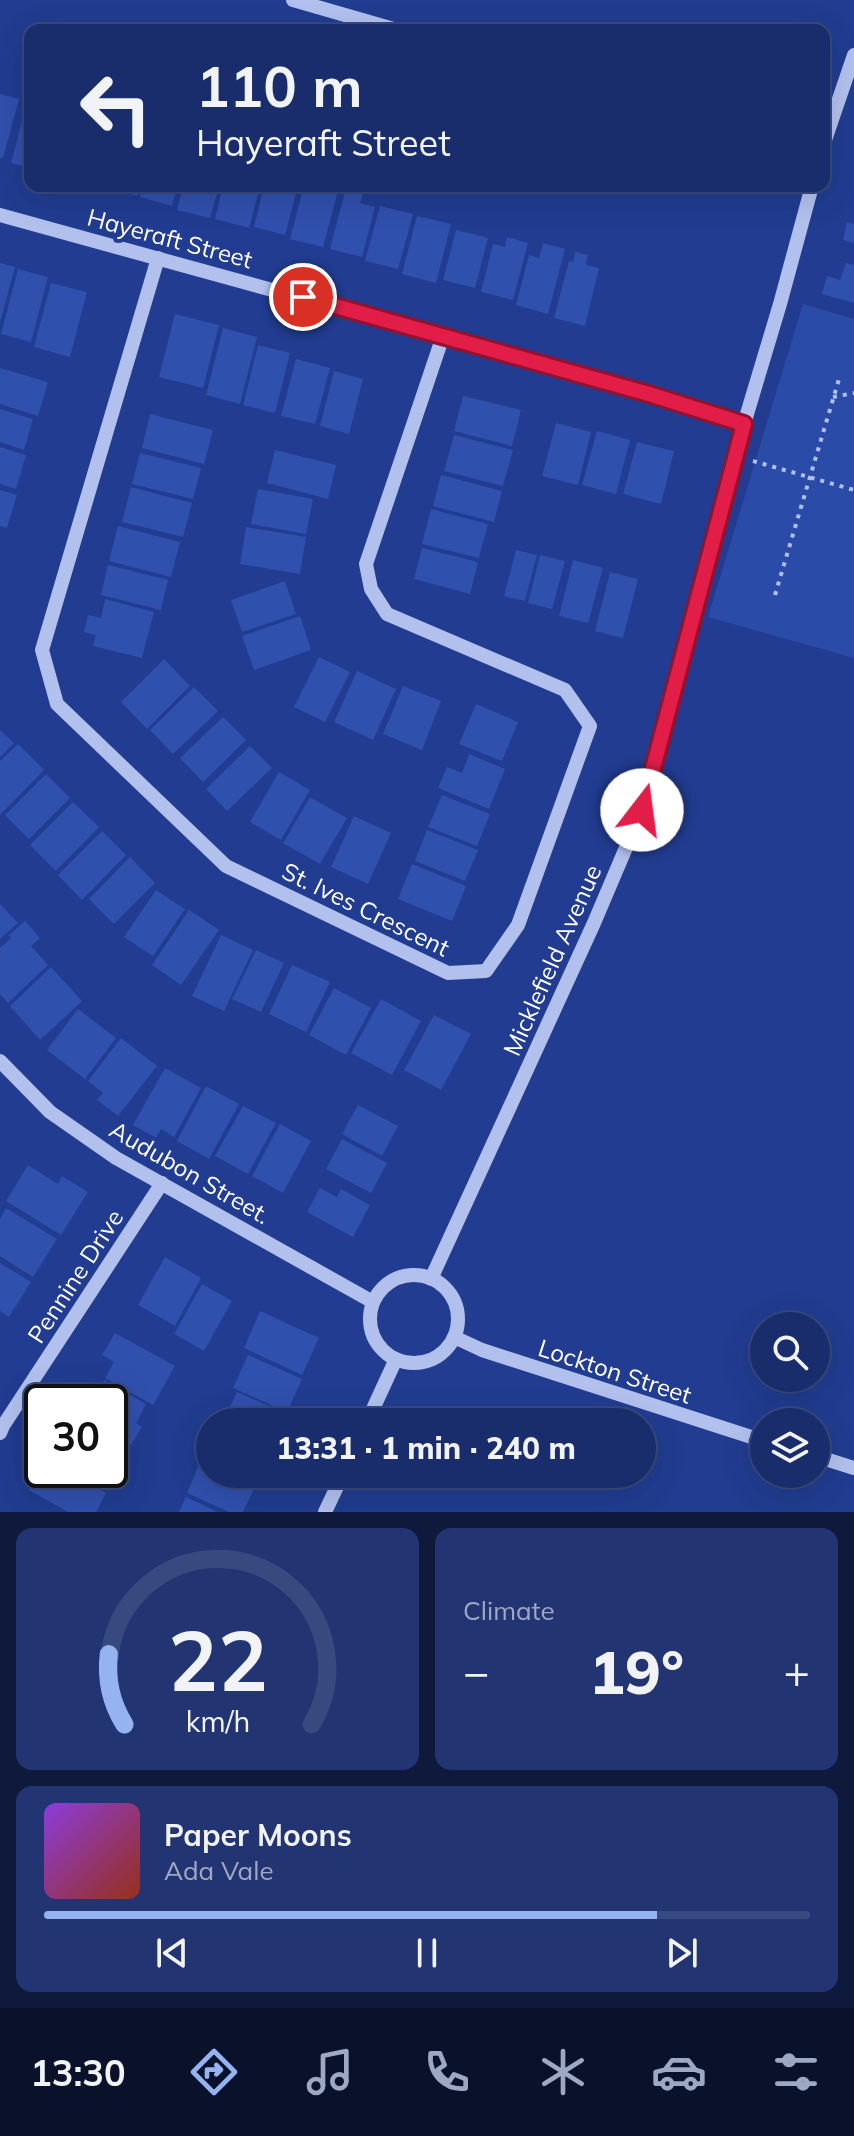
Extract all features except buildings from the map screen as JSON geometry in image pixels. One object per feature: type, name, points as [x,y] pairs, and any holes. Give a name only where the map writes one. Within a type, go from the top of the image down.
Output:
[{"type":"street","points":[[293,0],[376,24]]},
{"type":"street","points":[[830,125],[854,55]]},
{"type":"street","name":"Micklefield Avenue","points":[[431,1279],[594,923],[642,810],[735,456],[810,192]]},
{"type":"street","name":"Hayeraft Street","points":[[0,215],[443,336],[744,424]]},
{"type":"street","name":"St. Ives Crescent","points":[[158,258],[42,650],[57,704],[226,866],[448,973],[486,971],[518,925],[590,726],[565,690],[387,614],[371,589],[366,564],[443,336]]},
{"type":"street","name":"Audubon Street.","points":[[0,1061],[50,1112],[116,1158],[373,1302]]},
{"type":"street","name":"Pennine Drive","points":[[1,1427],[162,1183]]},
{"type":"street","points":[[413,1275],[431,1279],[447,1290],[454,1301],[457,1325],[454,1337],[438,1356],[427,1361],[414,1363],[396,1359],[381,1349],[374,1338],[370,1326],[373,1302],[380,1291],[401,1277],[413,1275]]},
{"type":"street","name":"Lockton Street","points":[[454,1337],[494,1354],[750,1436]]},
{"type":"street","points":[[373,1408],[396,1359]]},
{"type":"street","points":[[830,1460],[854,1468]]},
{"type":"street","points":[[325,1512],[336,1488]]},
{"type":"path","points":[[775,595],[839,379]]},
{"type":"path","points":[[833,397],[854,393]]},
{"type":"path","points":[[735,456],[854,490]]},
{"type":"shaded area","points":[[803,304],[854,319],[854,658],[708,617]]},
{"type":"route","points":[[303,297],[649,394],[744,424],[642,810]]}]
